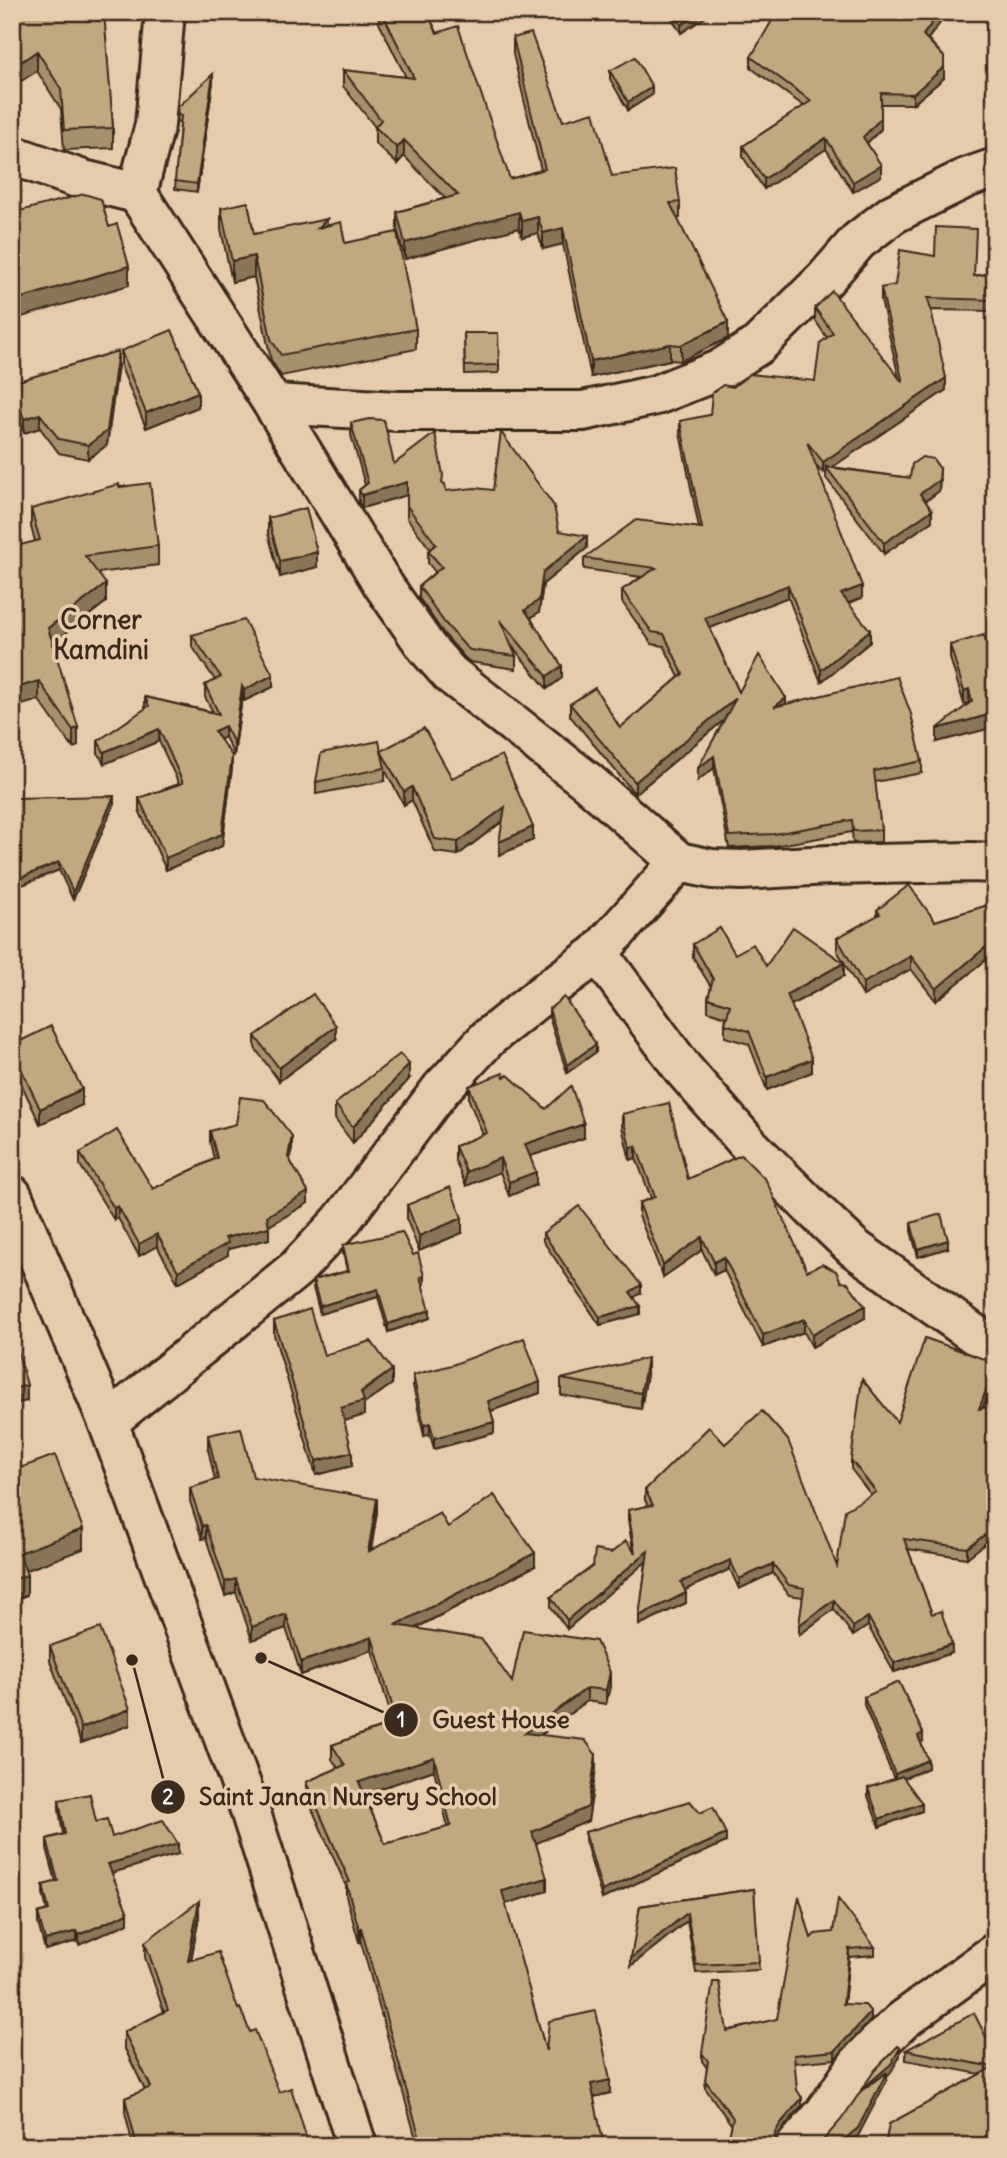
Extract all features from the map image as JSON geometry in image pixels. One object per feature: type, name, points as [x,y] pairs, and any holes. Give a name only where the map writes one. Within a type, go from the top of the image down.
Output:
[{"type":"street","points":[[137,193],[155,125],[165,12]]},
{"type":"street","points":[[12,155],[83,180],[137,193],[273,404],[384,586],[435,657],[450,674],[588,782],[678,862],[712,869],[742,870],[842,864],[995,863]]},
{"type":"street","points":[[273,404],[398,411],[583,411],[656,395],[719,370],[758,345],[825,279],[858,241],[893,214],[966,178],[995,168]]},
{"type":"street","points":[[108,1422],[296,1269],[341,1221],[441,1089],[488,1038],[598,953],[678,862]]},
{"type":"street","points":[[598,953],[684,1069],[750,1146],[811,1207],[854,1248],[995,1349]]},
{"type":"street","points":[[12,1195],[108,1422],[247,1801],[356,2146]]},
{"type":"street","points":[[796,2146],[824,2114],[858,2064],[874,2047],[903,2020],[995,1953]]},
{"type":"building","points":[[12,12],[104,12],[113,128],[64,130],[61,89],[37,51],[12,68]]},
{"type":"building","points":[[382,12],[427,12],[437,33],[458,26],[510,179],[545,169],[513,38],[531,33],[563,121],[594,112],[612,176],[675,168],[680,202],[670,203],[728,322],[681,345],[670,344],[591,361],[563,228],[543,233],[538,217],[522,221],[519,212],[405,243],[397,212],[458,195],[404,140],[397,148],[375,127],[381,120],[343,70],[414,78]]},
{"type":"building","points":[[673,12],[701,12],[681,25]]},
{"type":"building","points":[[777,12],[940,12],[923,35],[944,57],[944,67],[913,94],[881,93],[881,118],[863,137],[881,165],[853,182],[826,138],[764,179],[743,146],[811,101],[751,57]]},
{"type":"building","points":[[635,57],[652,87],[628,102],[610,71]]},
{"type":"building","points":[[213,74],[197,184],[175,181],[181,116],[177,113],[178,107]]},
{"type":"building","points":[[84,194],[101,199],[109,227],[117,224],[129,266],[12,301],[12,213]]},
{"type":"building","points":[[248,202],[254,234],[327,219],[318,228],[341,222],[345,243],[397,232],[416,329],[281,355],[271,339],[254,256],[232,261],[221,208]]},
{"type":"building","points":[[936,227],[976,229],[974,276],[995,273],[995,300],[928,298],[946,378],[823,462],[807,442],[862,586],[841,594],[870,630],[821,670],[788,585],[705,618],[739,692],[759,655],[786,698],[774,707],[897,677],[911,714],[922,761],[874,771],[881,830],[853,831],[852,820],[774,834],[729,836],[714,756],[698,768],[736,698],[635,782],[570,704],[595,688],[620,728],[683,674],[664,634],[652,632],[622,590],[656,568],[584,558],[636,520],[702,528],[680,421],[710,415],[712,393],[723,385],[733,387],[750,374],[815,381],[820,343],[833,333],[815,308],[832,291],[903,383],[881,288],[895,285],[900,250],[935,256]]},
{"type":"building","points":[[172,330],[198,392],[146,413],[121,351]]},
{"type":"building","points":[[464,333],[498,333],[499,365],[465,366]]},
{"type":"building","points":[[118,351],[107,431],[88,445],[59,439],[40,414],[24,419],[12,383]]},
{"type":"building","points":[[369,419],[384,420],[394,464],[435,433],[442,483],[445,484],[446,491],[475,488],[493,490],[501,432],[554,506],[559,531],[587,536],[543,572],[539,600],[525,610],[562,666],[547,676],[500,620],[516,656],[470,650],[444,622],[419,586],[442,567],[428,551],[436,544],[407,506],[407,482],[362,495],[359,490],[368,483],[351,423]]},
{"type":"building","points":[[922,457],[933,459],[940,469],[939,480],[920,494],[932,510],[884,543],[826,467],[910,478],[912,464]]},
{"type":"building","points":[[150,483],[158,546],[85,556],[106,584],[48,628],[78,727],[73,730],[39,681],[12,689],[12,547],[40,540],[31,509],[119,484],[119,487]]},
{"type":"building","points":[[306,508],[317,552],[280,561],[268,518]]},
{"type":"building","points":[[244,620],[273,675],[244,690],[242,686],[234,743],[225,726],[214,731],[232,756],[222,834],[166,858],[139,798],[183,783],[159,729],[104,752],[98,741],[149,706],[145,697],[219,714],[205,685],[221,677],[192,635]]},
{"type":"building","points":[[984,635],[995,674],[995,713],[937,729],[972,701],[969,689],[964,691],[950,645]]},
{"type":"building","points":[[424,728],[452,778],[502,755],[533,827],[499,842],[505,807],[458,842],[435,839],[412,787],[404,792],[381,751]]},
{"type":"building","points":[[379,741],[385,768],[316,782],[321,753]]},
{"type":"building","points":[[114,796],[73,892],[59,862],[12,881],[12,798]]},
{"type":"building","points":[[909,885],[935,921],[995,903],[995,942],[936,989],[911,956],[863,983],[837,938],[880,914],[877,910]]},
{"type":"building","points":[[793,927],[844,963],[787,994],[812,1059],[767,1077],[749,1031],[725,1024],[730,1005],[708,998],[713,979],[693,944],[720,928],[735,954],[753,944],[766,966]]},
{"type":"building","points":[[313,994],[336,1026],[279,1068],[255,1036]]},
{"type":"building","points":[[564,997],[596,1044],[567,1065],[549,1009]]},
{"type":"building","points":[[51,1026],[82,1089],[40,1109],[12,1045]]},
{"type":"building","points":[[400,1054],[409,1064],[353,1127],[335,1104]]},
{"type":"building","points":[[503,1073],[504,1077],[508,1075],[546,1109],[571,1086],[584,1124],[525,1144],[536,1172],[509,1182],[500,1158],[466,1172],[455,1146],[487,1133],[469,1086]]},
{"type":"building","points":[[240,1097],[264,1100],[292,1136],[288,1157],[308,1192],[267,1216],[269,1227],[225,1238],[228,1243],[178,1271],[157,1234],[139,1244],[118,1206],[114,1208],[80,1153],[117,1130],[153,1189],[217,1158],[210,1131],[236,1124]]},
{"type":"building","points":[[669,1103],[688,1179],[741,1155],[766,1180],[807,1271],[822,1264],[836,1271],[841,1282],[848,1283],[865,1306],[812,1334],[804,1319],[763,1335],[724,1257],[714,1262],[702,1237],[663,1265],[639,1203],[655,1197],[636,1146],[630,1147],[622,1114]]},
{"type":"building","points":[[450,1187],[462,1218],[419,1236],[407,1205]]},
{"type":"building","points":[[579,1206],[641,1285],[630,1292],[640,1306],[600,1317],[543,1233]]},
{"type":"building","points":[[941,1214],[948,1240],[918,1249],[911,1223]]},
{"type":"building","points":[[402,1232],[413,1255],[418,1253],[424,1276],[420,1277],[430,1310],[388,1324],[378,1289],[320,1306],[313,1280],[349,1271],[343,1245]]},
{"type":"building","points":[[310,1309],[324,1355],[371,1341],[392,1370],[361,1392],[364,1401],[341,1408],[352,1452],[316,1461],[274,1321]]},
{"type":"building","points":[[12,1330],[27,1385],[12,1389]]},
{"type":"building","points":[[524,1338],[540,1382],[488,1401],[494,1422],[434,1438],[430,1423],[424,1425],[413,1375],[452,1365]]},
{"type":"building","points":[[925,1338],[995,1363],[979,1409],[995,1405],[995,1527],[967,1548],[904,1539],[932,1614],[941,1611],[952,1644],[894,1663],[868,1617],[853,1627],[834,1600],[799,1625],[804,1588],[789,1585],[773,1564],[739,1579],[730,1560],[681,1582],[686,1593],[639,1616],[648,1551],[567,1620],[551,1597],[593,1566],[595,1550],[611,1553],[626,1541],[635,1553],[628,1510],[653,1505],[645,1490],[709,1427],[725,1444],[762,1411],[788,1440],[837,1566],[845,1510],[876,1492],[851,1460],[862,1379],[897,1422]]},
{"type":"building","points":[[647,1358],[641,1393],[561,1379]]},
{"type":"building","points":[[241,1428],[253,1477],[377,1499],[368,1552],[440,1513],[448,1527],[494,1495],[535,1553],[396,1625],[481,1639],[512,1682],[523,1630],[596,1641],[610,1672],[606,1690],[587,1688],[525,1733],[585,1740],[596,1755],[588,1807],[532,1832],[547,1878],[502,1891],[546,2051],[549,2021],[596,2011],[610,2080],[591,2084],[604,2146],[422,2146],[346,1883],[350,1882],[306,1782],[345,1765],[332,1745],[397,1722],[372,1637],[301,1662],[286,1614],[252,1627],[236,1579],[225,1582],[190,1488],[218,1479],[208,1435]],"holes":[[[434,1757],[451,1826],[385,1844],[359,1782]]]},
{"type":"building","points":[[55,1455],[83,1529],[19,1553],[27,1575],[12,1580],[12,1471]]},
{"type":"building","points":[[100,1628],[130,1709],[81,1728],[50,1646]]},
{"type":"building","points":[[899,1682],[923,1733],[918,1736],[928,1760],[895,1774],[864,1697]]},
{"type":"building","points":[[902,1776],[922,1803],[879,1819],[868,1788]]},
{"type":"building","points":[[90,1794],[96,1822],[107,1819],[112,1837],[163,1820],[178,1844],[108,1864],[128,1913],[79,1935],[77,1931],[45,1940],[38,1913],[49,1910],[43,1885],[58,1881],[47,1839],[65,1834],[59,1800]]},
{"type":"building","points":[[690,1801],[700,1813],[713,1807],[726,1834],[602,1891],[585,1832]]},
{"type":"building","points":[[754,1889],[759,1962],[696,1965],[687,1913],[631,1958],[640,1906]]},
{"type":"building","points":[[799,1896],[811,1938],[815,1934],[833,1932],[838,1899],[875,1947],[849,1949],[843,2004],[865,2005],[871,2012],[835,2051],[794,2055],[797,2090],[802,2098],[775,2133],[776,2146],[727,2146],[733,2118],[705,2080],[708,2061],[702,2053],[713,1982],[719,1982],[727,2031],[777,2019]]},
{"type":"building","points":[[199,1901],[188,1961],[218,1952],[238,2009],[240,2008],[250,2032],[255,2030],[279,2092],[291,2088],[309,2146],[137,2146],[125,2098],[151,2087],[124,2032],[168,2010],[145,1942]]},
{"type":"building","points":[[995,1972],[995,1994],[985,1979]]},
{"type":"building","points":[[974,2013],[995,2050],[995,2125],[975,2146],[885,2146],[889,2124],[993,2067],[906,2050]]},
{"type":"building","points":[[898,2046],[900,2048],[891,2064],[861,2090],[875,2070]]},
{"type":"building","points":[[887,2072],[858,2128],[836,2146],[818,2146],[841,2120],[861,2091]]},
{"type":"place","name":"Guest House","points":[[261,1658]]},
{"type":"place","name":"Saint Janan Nursery School","points":[[132,1660]]},
{"type":"district","name":"Corner Kamdini","points":[[101,635]]}]
